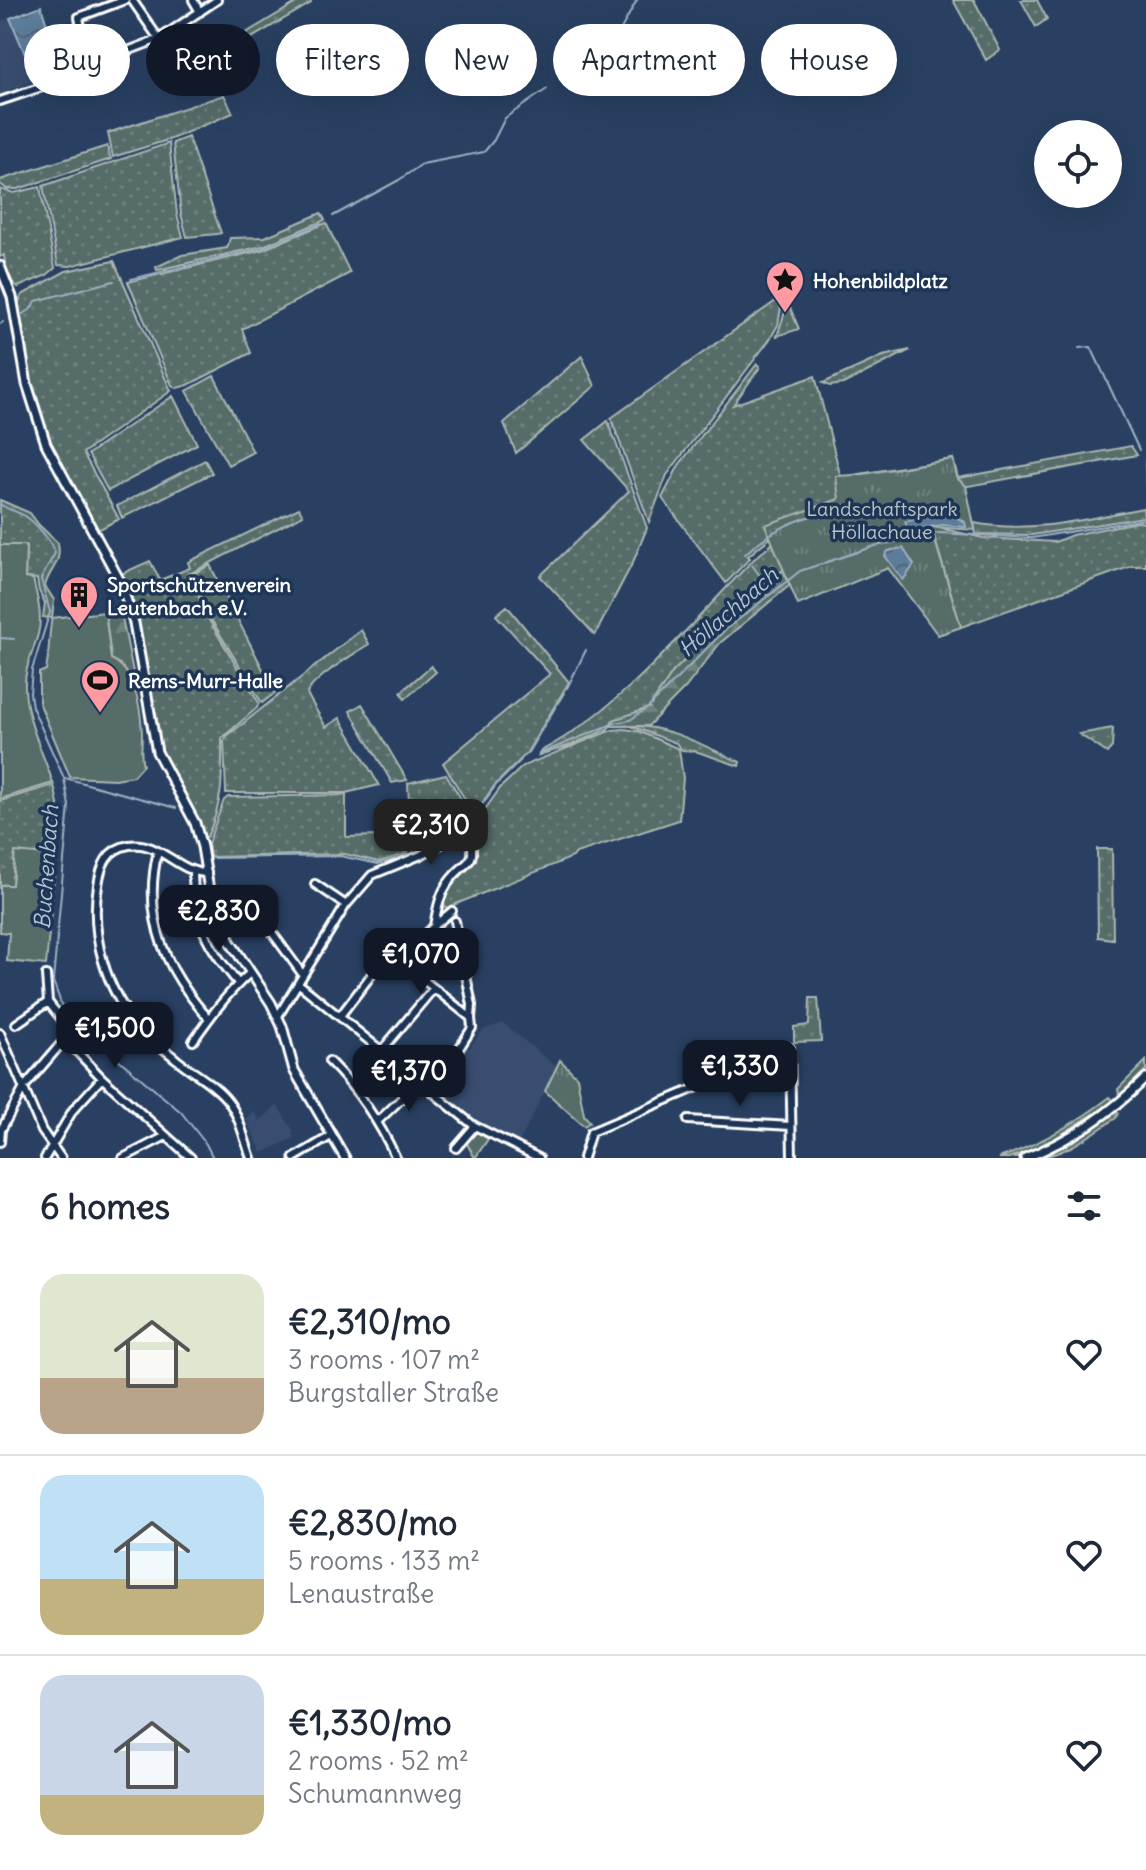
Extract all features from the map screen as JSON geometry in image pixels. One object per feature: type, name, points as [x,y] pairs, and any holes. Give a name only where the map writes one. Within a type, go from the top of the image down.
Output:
[{"type":"street","points":[[80,24],[79,17],[125,0]]},
{"type":"street","points":[[132,0],[149,24]]},
{"type":"street","points":[[193,0],[200,12]]},
{"type":"street","points":[[182,24],[217,0]]},
{"type":"street","points":[[0,101],[24,93]]},
{"type":"street","points":[[0,266],[12,297],[27,384],[43,436],[68,487],[116,570],[130,609],[157,752],[195,823],[218,918],[278,1016],[294,1070],[345,1158]]},
{"type":"street","points":[[278,1016],[346,905],[378,872],[431,850],[468,829],[472,860],[451,880],[440,897],[434,926]]},
{"type":"street","points":[[207,873],[193,873],[144,845],[116,849],[105,859],[99,878],[95,909],[98,940],[120,1000],[139,1027],[227,1100],[237,1117],[251,1158]]},
{"type":"street","points":[[158,851],[152,882],[157,932],[174,974],[209,1018]]},
{"type":"street","points":[[193,873],[193,891],[201,928],[206,940],[238,983]]},
{"type":"street","points":[[315,884],[346,905]]},
{"type":"street","points":[[249,892],[271,931],[303,975]]},
{"type":"street","points":[[400,960],[452,911]]},
{"type":"street","points":[[377,1122],[460,1047],[472,1021],[472,1005],[455,921]]},
{"type":"street","points":[[340,1016],[389,952],[472,1021]]},
{"type":"street","points":[[193,1041],[238,983],[250,973]]},
{"type":"street","points":[[0,1142],[1,1130],[25,1086],[71,1031],[48,1002],[46,975]]},
{"type":"street","points":[[298,983],[475,1126],[539,1158]]},
{"type":"street","points":[[382,1050],[434,988]]},
{"type":"street","points":[[16,1024],[48,1002]]},
{"type":"street","points":[[0,1033],[42,1131],[61,1158]]},
{"type":"street","points":[[65,1039],[102,1078],[191,1158]]},
{"type":"street","points":[[583,1158],[591,1132],[790,1048],[792,1158]]},
{"type":"street","points":[[329,1061],[356,1089],[396,1158]]},
{"type":"street","points":[[45,1158],[77,1103],[102,1078]]},
{"type":"street","points":[[1025,1158],[1067,1139],[1094,1122],[1146,1078]]},
{"type":"street","points":[[688,1120],[791,1126]]},
{"type":"street","points":[[456,1148],[475,1126]]},
{"type":"street","points":[[123,1158],[166,1136]]},
{"type":"street","points":[[294,1158],[331,1136]]},
{"type":"shaded area","points":[[10,18],[24,55],[24,85],[0,94],[0,21]]},
{"type":"shaded area","points":[[503,1023],[557,1067],[518,1145],[476,1123],[429,1084],[464,1045],[469,1049],[483,1030]]},
{"type":"shaded area","points":[[277,1105],[294,1132],[294,1138],[262,1153],[246,1119],[254,1111],[260,1121]]},
{"type":"green space","points":[[301,0],[310,0],[311,3],[260,33],[260,25]]},
{"type":"green space","points":[[953,0],[974,0],[1000,50],[986,60]]},
{"type":"green space","points":[[1021,0],[1037,0],[1047,19],[1036,27]]},
{"type":"green space","points":[[221,96],[224,96],[233,113],[171,139],[113,157],[108,133]]},
{"type":"green space","points":[[188,137],[221,233],[187,237],[181,214],[173,143]]},
{"type":"green space","points":[[169,143],[177,214],[183,237],[70,266],[58,265],[43,186]]},
{"type":"green space","points":[[107,146],[111,159],[18,189],[7,189],[0,184],[0,180]]},
{"type":"green space","points":[[40,187],[55,268],[47,275],[18,287],[8,273],[4,255],[0,257],[0,189],[14,193]]},
{"type":"green space","points":[[321,213],[325,220],[263,246],[157,270],[156,267],[182,255],[227,248],[230,238],[265,237]]},
{"type":"green space","points":[[326,223],[350,273],[242,329],[251,353],[188,385],[177,388],[172,385],[128,282],[262,250]]},
{"type":"green space","points":[[114,261],[171,391],[83,453],[119,519],[96,531],[60,467],[43,426],[31,381],[18,304],[22,295],[66,271]]},
{"type":"green space","points":[[783,296],[778,325],[770,339],[667,475],[649,522],[611,418]]},
{"type":"green space","points":[[788,303],[799,329],[777,336]]},
{"type":"green space","points":[[910,350],[843,384],[830,386],[823,383],[883,356]]},
{"type":"green space","points":[[582,356],[595,386],[516,453],[504,423]]},
{"type":"green space","points":[[757,364],[760,367],[733,405],[815,376],[849,509],[770,538],[748,556],[750,558],[726,583],[662,498],[679,465]]},
{"type":"green space","points":[[214,376],[253,452],[228,465],[187,391]]},
{"type":"green space","points":[[173,396],[197,444],[108,491],[88,454]]},
{"type":"green space","points":[[608,421],[647,528],[595,635],[540,576],[629,491],[584,440]]},
{"type":"green space","points":[[1131,446],[1137,455],[941,491],[847,476],[953,459],[958,478]]},
{"type":"green space","name":"Landschaftspark Höllachaue","points":[[953,459],[957,478],[966,486],[975,530],[931,527],[961,627],[938,635],[888,568],[798,605],[765,525],[839,499],[836,476]]},
{"type":"green space","points":[[205,460],[212,473],[122,518],[117,506]]},
{"type":"green space","points":[[0,500],[30,513],[58,543],[57,561],[45,586],[54,600],[52,618],[43,617],[45,603],[37,579],[25,578],[26,545],[0,545]]},
{"type":"green space","points":[[299,508],[303,515],[189,574],[209,620],[259,703],[222,738],[219,800],[213,824],[207,837],[204,837],[160,750],[133,605],[121,574],[150,561],[160,580],[190,568],[188,562]]},
{"type":"green space","points":[[1143,508],[1144,517],[1032,535],[976,534],[974,523],[1038,526]]},
{"type":"green space","points":[[1137,522],[1146,523],[1146,566],[1132,566],[961,627],[931,526],[983,538],[1055,542],[1072,535]]},
{"type":"green space","points":[[777,540],[790,573],[718,620],[711,634],[673,672],[649,708],[614,720],[608,729],[571,745],[539,755],[628,688],[754,559]]},
{"type":"green space","points":[[0,545],[26,545],[25,578],[33,579],[40,620],[26,674],[26,700],[53,783],[0,799]]},
{"type":"green space","points":[[210,565],[275,693],[262,703],[212,621],[192,575]]},
{"type":"green space","points":[[783,570],[790,585],[720,643],[686,687],[648,726],[611,726],[613,720],[649,708],[673,672],[711,634],[718,620]]},
{"type":"green space","points":[[507,606],[569,682],[526,754],[495,785],[474,814],[443,763],[550,674],[496,615]]},
{"type":"green space","points":[[120,608],[134,677],[130,677],[111,659],[105,612]]},
{"type":"green space","points":[[105,612],[111,659],[126,671],[138,702],[143,765],[133,776],[115,779],[70,777],[39,702],[39,673],[46,670],[52,618]]},
{"type":"green space","points":[[361,630],[369,644],[325,674],[307,694],[326,727],[340,718],[379,785],[346,793],[226,793],[224,741],[227,736]]},
{"type":"green space","points":[[431,666],[436,672],[405,699],[401,692]]},
{"type":"green space","points":[[362,704],[407,780],[392,783],[350,711]]},
{"type":"green space","points":[[631,726],[659,729],[687,738],[740,762],[739,766],[695,751],[682,750],[676,743]]},
{"type":"green space","points":[[1113,728],[1112,747],[1107,753],[1079,734]]},
{"type":"green space","points":[[612,730],[638,731],[679,749],[683,778],[679,820],[576,853],[573,857],[446,908],[441,898],[452,881],[474,861],[471,829],[501,787],[523,766]]},
{"type":"green space","points":[[446,774],[472,817],[459,828],[411,849],[408,783]]},
{"type":"green space","points":[[54,785],[58,804],[56,856],[15,853],[12,885],[0,885],[0,801]]},
{"type":"green space","points":[[346,795],[346,837],[407,835],[408,853],[379,862],[345,854],[210,857],[208,843],[224,800],[228,797]]},
{"type":"green space","points":[[1097,849],[1112,849],[1113,939],[1098,937]]},
{"type":"green space","points":[[15,852],[56,856],[46,965],[7,961],[9,933],[0,932],[0,885],[12,885]]},
{"type":"green space","points":[[810,998],[818,998],[821,1041],[794,1042],[794,1027],[809,1025]]},
{"type":"green space","points":[[560,1060],[577,1077],[584,1115],[590,1122],[584,1126],[545,1091]]},
{"type":"green space","points":[[1146,1061],[1146,1070],[1119,1096],[1118,1089]]},
{"type":"green space","points":[[1110,1097],[1114,1101],[1049,1142],[1071,1132],[1016,1158],[1013,1158],[1036,1148],[1009,1158],[999,1158],[1057,1132]]},
{"type":"green space","points":[[1113,1111],[1118,1113],[1116,1118],[1076,1144],[1054,1154],[1032,1158],[1079,1135]]},
{"type":"green space","points":[[475,1131],[488,1139],[475,1158],[466,1142]]},
{"type":"water","points":[[41,6],[47,24],[24,24],[24,52],[10,18]]},
{"type":"water","points":[[943,510],[965,522],[966,527],[943,525],[908,530],[905,522]]},
{"type":"water","points":[[903,548],[914,565],[903,580],[885,556],[888,551]]},
{"type":"waterway","points":[[624,24],[637,0]]},
{"type":"waterway","points":[[333,216],[422,164],[484,152],[505,118],[547,89]]},
{"type":"waterway","points":[[131,279],[263,248],[321,224]]},
{"type":"waterway","points":[[23,314],[36,301],[114,281]]},
{"type":"waterway","points":[[1079,348],[1091,347],[1139,450]]},
{"type":"waterway","points":[[1145,462],[1146,487]]},
{"type":"waterway","name":"Buchenbach","points":[[0,504],[33,523],[47,538],[55,553],[41,579],[50,612],[32,670],[30,693],[32,707],[64,778],[69,806],[53,981],[63,1009],[74,1022],[181,1112],[213,1158]]},
{"type":"waterway","points":[[745,554],[780,529],[845,505]]},
{"type":"waterway","name":"Höllachbach","points":[[539,754],[615,723],[630,720],[649,707],[724,631],[800,571],[875,546],[939,533],[1032,538],[1146,519]]},
{"type":"waterway","points":[[752,565],[761,577],[767,595]]},
{"type":"waterway","points":[[0,638],[14,639]]},
{"type":"waterway","points":[[567,688],[586,650]]},
{"type":"waterway","points":[[527,754],[564,693]]},
{"type":"waterway","name":"Höllachbach","points":[[475,815],[496,785],[521,760]]},
{"type":"waterway","name":"Höllachbach","points":[[65,778],[176,808]]},
{"type":"waterway","name":"Höllachbach","points":[[416,852],[472,819]]},
{"type":"waterway","name":"Höllachbach","points":[[212,858],[340,856],[378,864],[405,856]]},
{"type":"place","name":"Hohenbildplatz","points":[[785,314]]},
{"type":"place","name":"Sportschützenverein Leutenbach e.V.","points":[[79,629]]},
{"type":"place","name":"Rems-Murr-Halle","points":[[100,714]]}]
